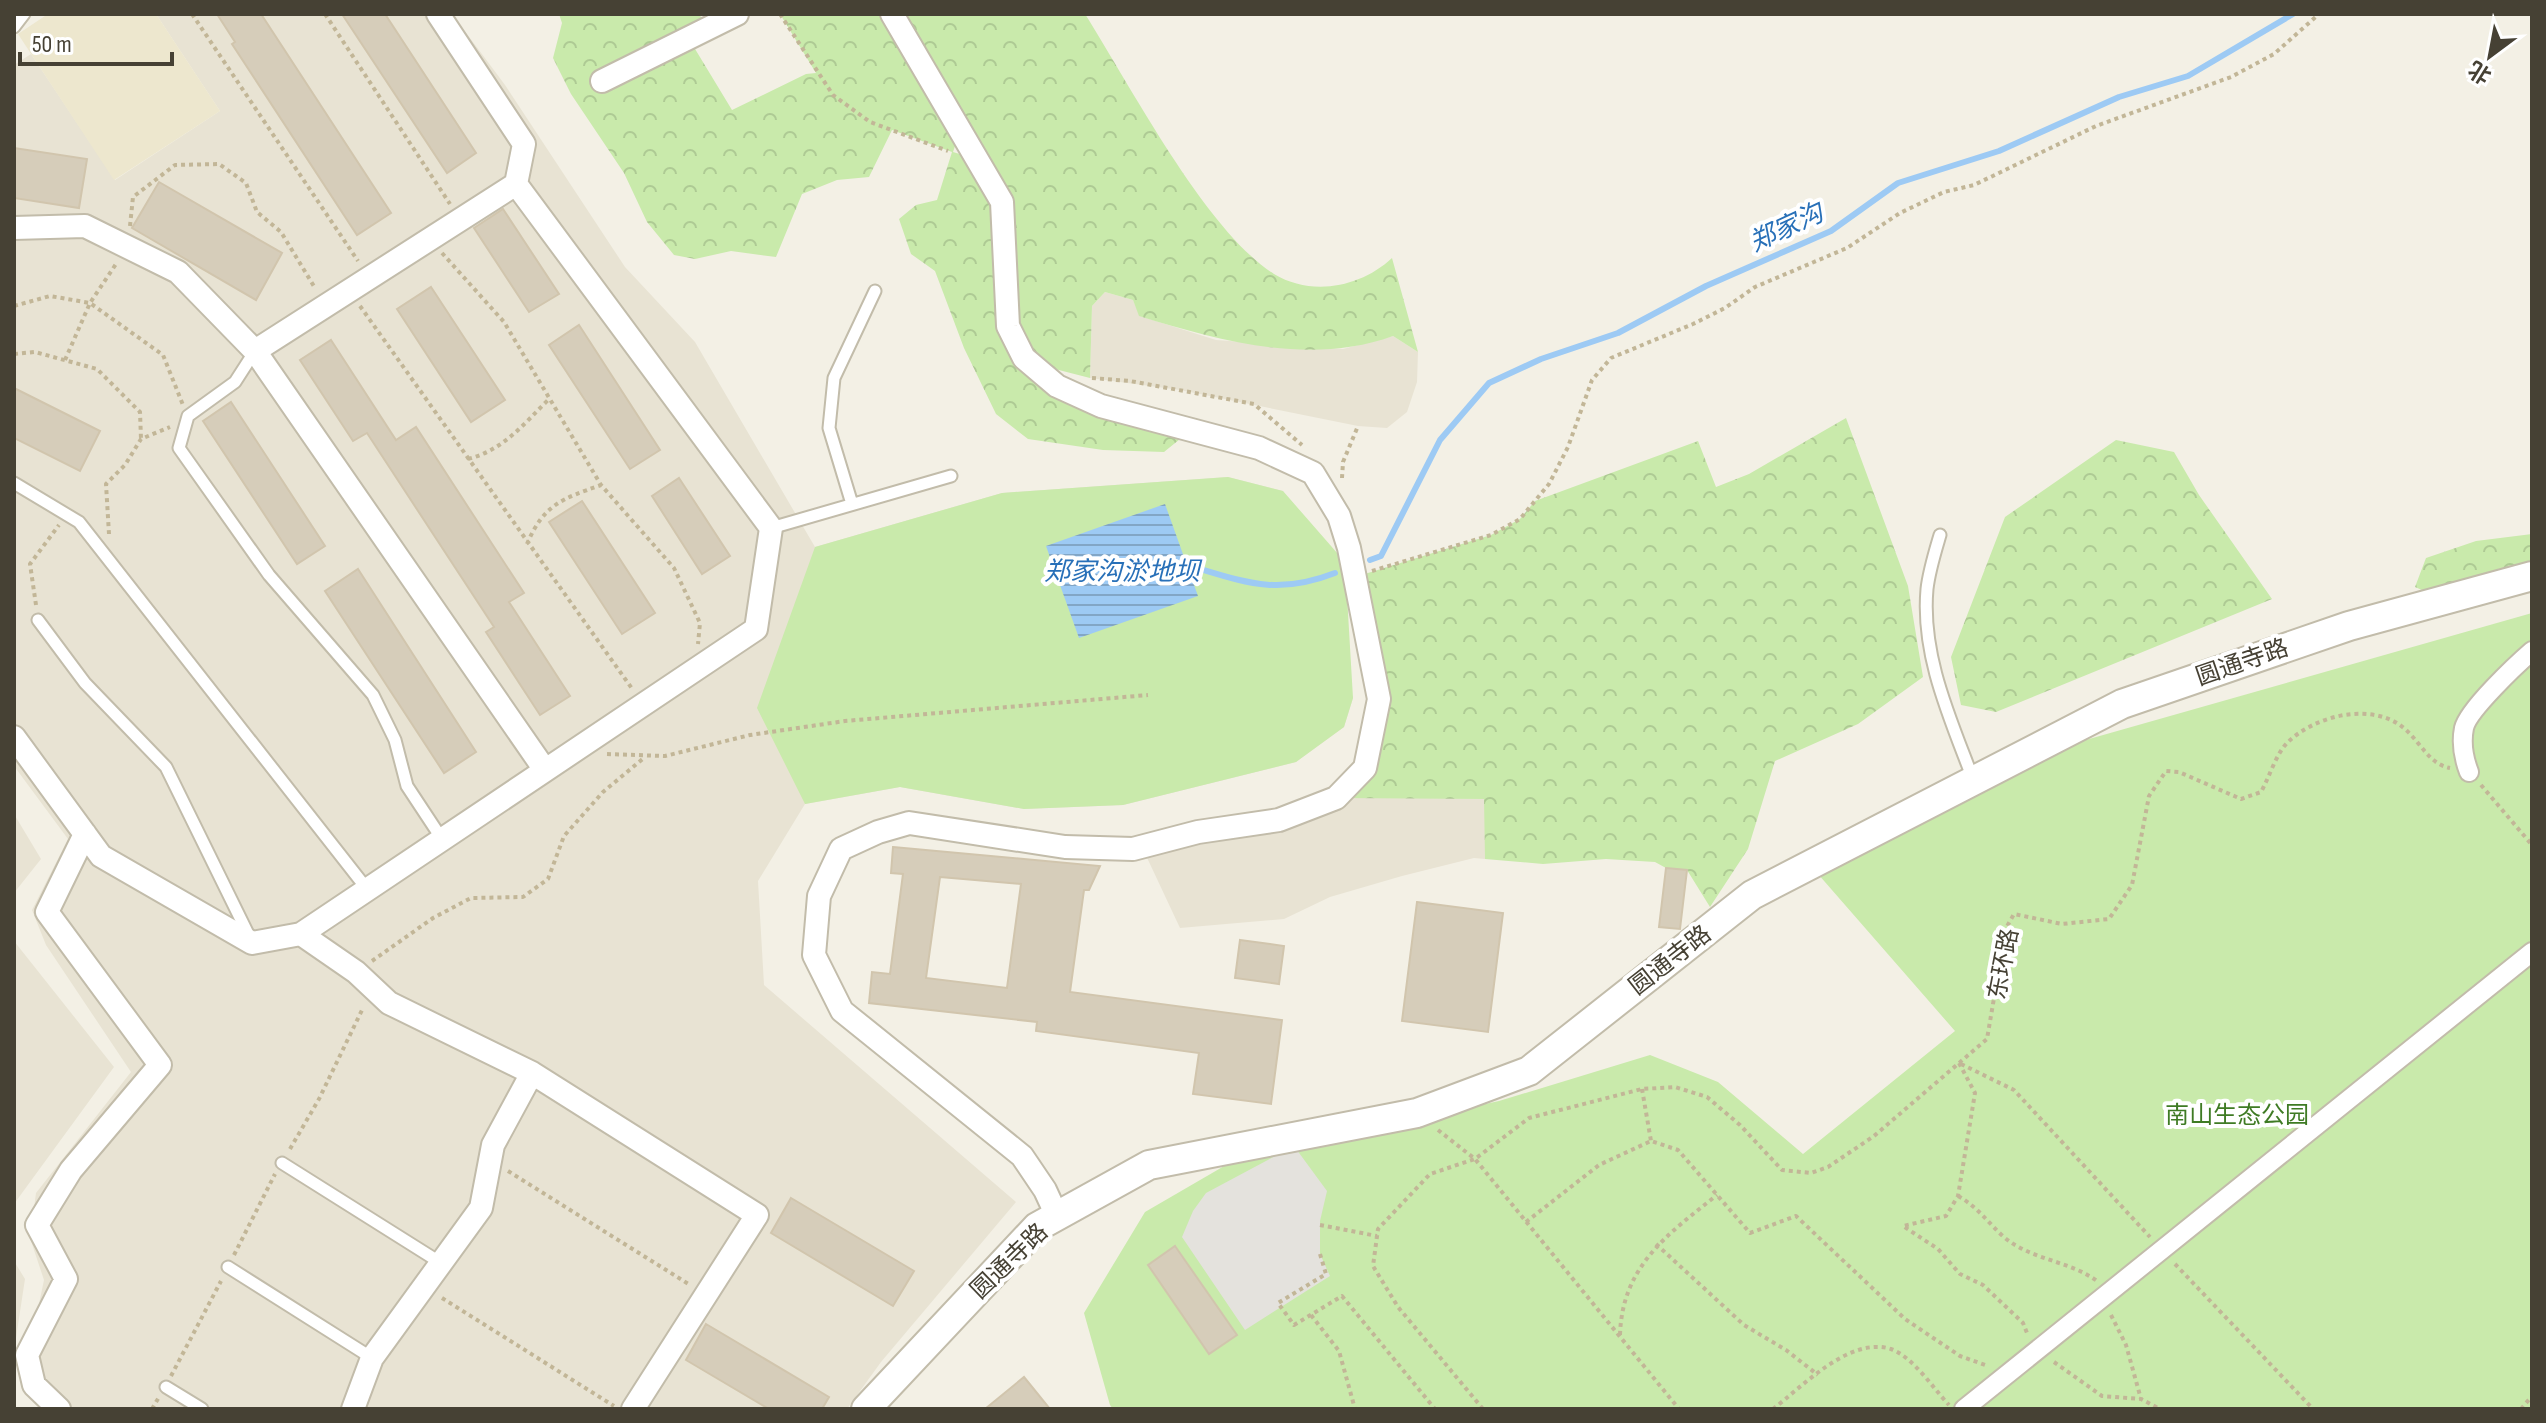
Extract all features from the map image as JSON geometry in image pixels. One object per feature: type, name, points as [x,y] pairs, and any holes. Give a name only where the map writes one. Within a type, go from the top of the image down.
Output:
[{"type":"street","points":[[255,351],[516,184],[524,144],[438,14]]},
{"type":"street","points":[[602,81],[737,14]]},
{"type":"street","points":[[892,14],[1002,202],[1008,326],[1024,358],[1057,386],[1101,406],[1259,448],[1313,473],[1339,516],[1355,577],[1379,699],[1365,768],[1336,798],[1279,820],[1198,832],[1133,849],[1065,847],[909,823],[878,832],[841,849],[819,896],[814,955],[842,1011],[1022,1156],[1045,1190],[1057,1216]]},
{"type":"street","points":[[14,737],[101,856],[252,943],[301,934],[756,629],[771,528],[516,184]]},
{"type":"street","points":[[14,228],[85,226],[178,272],[255,351],[545,770]]},
{"type":"street","name":"圆通寺路","points":[[866,1409],[1037,1227],[1149,1165],[1417,1113],[1529,1071],[1752,895],[2122,704],[2349,626],[2532,576]]},
{"type":"street","points":[[2469,772],[2464,757],[2464,725],[2504,676],[2532,651]]},
{"type":"street","points":[[59,1409],[34,1385],[27,1355],[66,1279],[37,1225],[71,1170],[160,1065],[47,912],[85,834]]},
{"type":"street","points":[[301,934],[365,980],[389,1003],[532,1073],[757,1215],[633,1409]]},
{"type":"street","points":[[1964,1409],[2532,952]]},
{"type":"street","points":[[355,1408],[372,1358],[481,1208],[493,1145],[532,1073]]},
{"type":"lane","points":[[14,27],[24,14]]},
{"type":"lane","points":[[852,504],[829,428],[834,378],[875,291]]},
{"type":"lane","points":[[255,351],[235,382],[188,416],[179,448],[269,575],[373,695],[395,740],[407,786],[442,839]]},
{"type":"lane","points":[[771,528],[951,476]]},
{"type":"lane","points":[[14,483],[79,522],[367,889]]},
{"type":"lane","points":[[1940,535],[1927,588],[1929,645],[1943,699],[1973,780]]},
{"type":"lane","points":[[38,620],[85,683],[166,767],[252,943]]},
{"type":"lane","points":[[282,1163],[441,1263]]},
{"type":"lane","points":[[228,1267],[372,1358]]},
{"type":"lane","points":[[166,1387],[202,1409]]},
{"type":"path","points":[[192,14],[370,278]]},
{"type":"path","points":[[325,14],[461,220]]},
{"type":"path","points":[[780,14],[833,95],[870,122],[977,160]]},
{"type":"path","points":[[1355,577],[1491,535],[1520,519],[1549,484],[1568,447],[1592,380],[1611,358],[1693,324],[1725,308],[1755,287],[1847,248],[1900,213],[1944,192],[1974,185],[2096,126],[2231,77],[2274,54],[2319,14]]},
{"type":"path","points":[[65,360],[90,303],[128,247],[133,197],[175,165],[219,164],[246,183],[257,212],[281,232],[327,305]]},
{"type":"path","points":[[429,240],[504,322],[601,485],[674,568],[700,623],[695,670]]},
{"type":"path","points":[[349,291],[643,705]]},
{"type":"path","points":[[14,306],[50,296],[90,303],[163,355],[188,416],[153,437],[141,439]]},
{"type":"path","points":[[14,354],[35,352],[97,369],[140,412],[141,439],[125,465],[106,484],[110,560]]},
{"type":"path","points":[[1090,378],[1130,381],[1254,404],[1307,450]]},
{"type":"path","points":[[468,459],[489,453],[515,434],[548,400]]},
{"type":"path","points":[[1333,479],[1341,489],[1343,462],[1358,426]]},
{"type":"path","points":[[527,544],[544,511],[567,497],[601,485]]},
{"type":"path","points":[[38,620],[30,564],[67,515]]},
{"type":"path","points":[[571,753],[665,756],[750,735],[845,721],[1148,695]]},
{"type":"path","name":"东环路","points":[[1377,1236],[1378,1229],[1430,1174],[1475,1159],[1529,1118],[1642,1089],[1675,1087],[1707,1097],[1740,1125],[1782,1170],[1811,1173],[1828,1167],[1874,1136],[1987,1039],[2006,928],[2014,914],[2062,924],[2109,919],[2132,885],[2149,796],[2166,771],[2179,772],[2241,799],[2261,792],[2286,744],[2322,721],[2366,712],[2403,727],[2438,766],[2469,772]]},
{"type":"path","points":[[152,1409],[319,1099],[365,980],[433,918],[471,898],[523,897],[548,879],[564,836],[603,792],[647,756]]},
{"type":"path","points":[[2469,772],[2532,845]]},
{"type":"path","points":[[1959,1063],[1975,1093],[1958,1196],[1946,1216],[1903,1226],[1938,1249],[1960,1274],[1983,1285],[2006,1305],[2023,1323],[2036,1352],[2102,1396],[2141,1399],[2160,1409]]},
{"type":"path","points":[[1959,1063],[2014,1090],[2313,1409]]},
{"type":"path","points":[[1642,1089],[1651,1141]]},
{"type":"path","points":[[1417,1113],[1475,1159],[1679,1409]]},
{"type":"path","points":[[1526,1222],[1599,1165],[1651,1141],[1678,1150],[1750,1233],[1796,1216],[1905,1319],[1960,1356],[2009,1373]]},
{"type":"path","points":[[490,1159],[706,1295]]},
{"type":"path","points":[[1619,1336],[1633,1281],[1656,1244],[1717,1195]]},
{"type":"path","points":[[1958,1196],[1989,1218],[2005,1237],[2034,1254],[2085,1273],[2098,1282],[2126,1345],[2141,1399]]},
{"type":"path","points":[[1320,1225],[1377,1236],[1373,1266],[1392,1297],[1483,1409]]},
{"type":"path","points":[[1656,1244],[1744,1325],[1786,1350],[1818,1375]]},
{"type":"path","points":[[1320,1254],[1326,1274],[1278,1303],[1294,1325],[1342,1296],[1435,1409]]},
{"type":"path","points":[[424,1287],[620,1409]]},
{"type":"path","points":[[1311,1315],[1339,1351],[1355,1409]]},
{"type":"path","points":[[1773,1409],[1854,1350],[1889,1349],[1905,1358],[1952,1409]]},
{"type":"path","points":[[2521,1409],[2532,1396]]},
{"type":"shaded area","points":[[48,14],[156,14],[220,111],[114,180],[18,34]]},
{"type":"shaded area","points":[[156,14],[452,14],[505,85],[625,267],[695,342],[815,547],[1002,493],[1228,477],[1283,491],[1353,698],[1344,727],[1296,762],[1123,805],[1024,809],[900,787],[805,804],[758,881],[764,985],[1016,1202],[881,1362],[847,1409],[44,1409],[22,1385],[44,1280],[30,1238],[36,1193],[131,1072],[46,945],[32,910],[68,839],[14,766],[14,65],[31,54],[115,180],[220,111]]},
{"type":"shaded area","points":[[1105,292],[1133,300],[1140,316],[1216,340],[1343,349],[1393,336],[1418,352],[1417,382],[1407,412],[1387,428],[1358,426],[1180,390],[1090,378],[1092,306]]},
{"type":"shaded area","points":[[1336,798],[1485,799],[1485,859],[1474,858],[1330,897],[1284,919],[1180,928],[1142,847]]},
{"type":"shaded area","points":[[14,814],[41,859],[14,893]]},
{"type":"shaded area","points":[[14,941],[114,1067],[14,1204]]},
{"type":"shaded area","points":[[1294,1146],[1327,1191],[1320,1221],[1320,1254],[1330,1276],[1245,1330],[1182,1237],[1193,1211],[1206,1193]]},
{"type":"shaded area","points":[[14,1261],[25,1279],[14,1351]]},
{"type":"green space","points":[[559,14],[699,14],[708,28],[689,39],[732,110],[806,74],[816,73],[780,14],[1085,14],[1196,192],[1248,253],[1274,274],[1289,281],[1320,287],[1336,286],[1366,276],[1392,258],[1418,352],[1393,336],[1362,345],[1330,349],[1265,347],[1233,341],[1139,316],[1133,300],[1105,292],[1092,306],[1090,378],[1051,368],[1031,351],[1017,321],[1017,286],[1004,212],[1008,325],[1057,386],[1190,431],[1164,452],[1103,450],[1028,439],[996,414],[964,348],[935,271],[911,254],[899,219],[916,205],[937,200],[952,152],[892,130],[869,177],[837,180],[802,194],[776,257],[731,251],[695,259],[674,255],[647,222],[624,173],[571,94],[553,58],[562,23]],"holes":[[[960,131],[976,159],[953,152]]]},
{"type":"green space","points":[[1846,418],[1908,586],[1923,677],[1858,724],[1775,761],[1748,849],[1710,907],[1687,870],[1666,868],[1655,862],[1606,859],[1543,864],[1485,859],[1484,799],[1336,798],[1365,767],[1379,699],[1355,577],[1491,535],[1520,519],[1535,501],[1698,441],[1716,487],[1749,474]]},
{"type":"green space","points":[[2116,440],[2174,452],[2199,495],[2272,599],[1996,712],[1961,705],[1951,657],[2005,517]]},
{"type":"green space","points":[[1228,477],[1283,491],[1345,562],[1353,698],[1344,727],[1296,762],[1123,805],[1024,809],[900,787],[805,804],[757,708],[815,547],[1002,493]]},
{"type":"green space","points":[[2532,534],[2532,565],[2431,594],[2415,587],[2426,558],[2476,541]]},
{"type":"green space","name":"南山生态公园","points":[[2532,613],[2532,1409],[1113,1409],[1110,1405],[1084,1313],[1145,1212],[1238,1158],[1499,1101],[1650,1055],[1718,1082],[1803,1154],[1955,1031],[1818,874],[2075,743]]},
{"type":"water","name":"郑家沟淤地坝","points":[[1165,504],[1198,596],[1079,638],[1046,546]]},
{"type":"building","points":[[217,14],[261,14],[391,213],[357,235],[232,44],[235,42]]},
{"type":"building","points":[[342,14],[385,14],[476,153],[447,173]]},
{"type":"building","points":[[14,148],[87,159],[79,208],[14,198]]},
{"type":"building","points":[[159,182],[282,253],[256,300],[132,228]]},
{"type":"building","points":[[503,209],[559,294],[529,312],[474,228]]},
{"type":"building","points":[[431,287],[505,400],[471,422],[397,309]]},
{"type":"building","points":[[579,325],[660,450],[630,469],[549,345]]},
{"type":"building","points":[[331,340],[396,440],[416,427],[524,593],[509,602],[570,696],[540,715],[486,632],[494,627],[367,433],[353,441],[300,360]]},
{"type":"building","points":[[14,388],[100,431],[80,471],[14,438]]},
{"type":"building","points":[[231,402],[325,546],[297,564],[203,421]]},
{"type":"building","points":[[679,478],[730,556],[702,574],[652,496]]},
{"type":"building","points":[[582,501],[655,613],[622,634],[549,522]]},
{"type":"building","points":[[358,569],[476,752],[444,773],[325,591]]},
{"type":"building","points":[[893,847],[1100,866],[1089,890],[1084,890],[1070,992],[1282,1020],[1271,1104],[1193,1094],[1199,1053],[1036,1031],[1037,1022],[869,1003],[872,972],[890,974],[903,874],[891,873]],"holes":[[[940,877],[1021,884],[1007,988],[926,978]]]},
{"type":"building","points":[[1666,868],[1687,870],[1680,929],[1659,927]]},
{"type":"building","points":[[1417,902],[1503,913],[1488,1032],[1402,1021]]},
{"type":"building","points":[[1240,940],[1284,946],[1279,984],[1235,978]]},
{"type":"building","points":[[791,1198],[914,1271],[893,1306],[771,1233]]},
{"type":"building","points":[[1175,1246],[1237,1335],[1209,1354],[1148,1265]]},
{"type":"building","points":[[706,1324],[829,1397],[822,1409],[769,1409],[686,1360]]},
{"type":"building","points":[[1024,1377],[1050,1409],[985,1409]]},
{"type":"waterway","name":"郑家沟","points":[[1370,560],[1381,556],[1440,440],[1489,383],[1541,359],[1618,333],[1706,286],[1831,231],[1898,183],[1999,151],[2119,97],[2188,76],[2293,14]]},
{"type":"waterway","name":"郑家沟","points":[[1187,565],[1244,581],[1278,585],[1295,584],[1335,573]]}]
